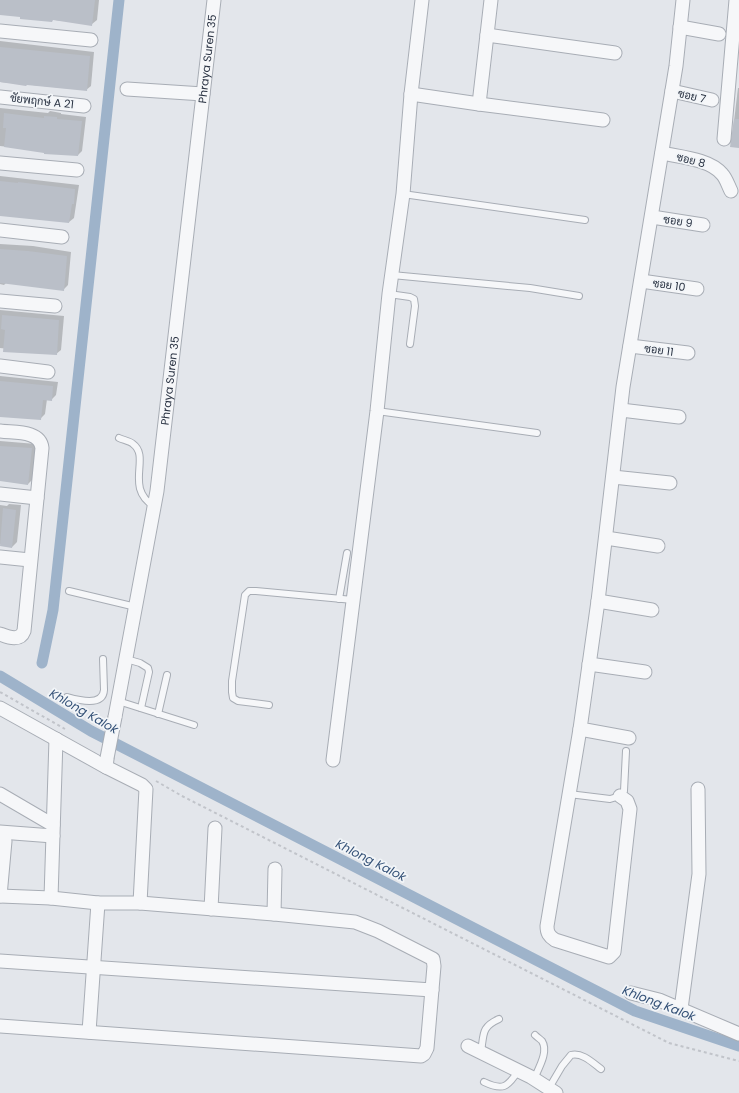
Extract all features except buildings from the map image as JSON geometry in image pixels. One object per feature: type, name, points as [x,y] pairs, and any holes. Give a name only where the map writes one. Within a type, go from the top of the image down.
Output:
[{"type":"street","name":"Phraya Suren 35","points":[[106,762],[155,507],[214,0]]},
{"type":"street","points":[[333,760],[377,411],[402,194],[411,94],[422,0]]},
{"type":"street","points":[[479,104],[492,0]]},
{"type":"street","points":[[620,796],[627,801],[630,809],[614,952],[609,957],[555,940],[547,932],[547,926],[580,729],[598,601],[630,346],[676,66],[683,0]]},
{"type":"street","points":[[724,139],[736,0]]},
{"type":"street","points":[[680,27],[719,34]]},
{"type":"street","points":[[0,31],[91,40]]},
{"type":"street","points":[[487,35],[615,53]]},
{"type":"street","points":[[127,89],[203,94]]},
{"type":"street","name":"ซอย 7","points":[[672,91],[712,100]]},
{"type":"street","points":[[411,94],[603,120]]},
{"type":"street","name":"ชัยพฤกษ์ A 21","points":[[0,96],[84,106]]},
{"type":"street","name":"ซอย 8","points":[[662,153],[708,163],[723,175],[731,191]]},
{"type":"street","points":[[0,163],[76,170]]},
{"type":"street","name":"ซอย 9","points":[[652,217],[704,225]]},
{"type":"street","points":[[0,230],[62,237]]},
{"type":"street","name":"ซอย 10","points":[[641,281],[696,289]]},
{"type":"street","points":[[0,301],[55,306]]},
{"type":"street","name":"ซอย 11","points":[[630,346],[688,354]]},
{"type":"street","points":[[0,366],[48,372]]},
{"type":"street","points":[[621,410],[679,416]]},
{"type":"street","points":[[0,431],[34,436],[40,441],[42,448],[23,634],[18,638],[0,634]]},
{"type":"street","points":[[613,477],[670,483]]},
{"type":"street","points":[[0,494],[37,498]]},
{"type":"street","points":[[606,538],[658,546]]},
{"type":"street","points":[[0,557],[30,560]]},
{"type":"street","points":[[598,601],[652,610]]},
{"type":"street","points":[[589,664],[645,672]]},
{"type":"street","points":[[0,708],[56,740],[106,762],[146,789],[140,903]]},
{"type":"street","points":[[580,729],[629,738]]},
{"type":"street","points":[[51,898],[56,740]]},
{"type":"street","points":[[681,1009],[700,874],[698,789]]},
{"type":"street","points":[[0,794],[53,830]]},
{"type":"street","points":[[210,909],[215,828]]},
{"type":"street","points":[[0,1026],[421,1056],[427,1048],[434,966],[432,959],[378,931],[355,922],[140,903],[98,903],[51,898],[0,896],[2,836],[53,830]]},
{"type":"street","points":[[274,914],[275,869]]},
{"type":"street","points":[[89,1032],[98,903]]},
{"type":"street","points":[[0,961],[432,990]]},
{"type":"street","points":[[631,993],[659,1000],[739,1034]]},
{"type":"street","points":[[468,1046],[534,1079],[552,1091]]},
{"type":"lane","points":[[402,194],[585,220]]},
{"type":"lane","points":[[392,275],[530,288],[578,296]]},
{"type":"lane","points":[[390,294],[414,299],[415,306],[410,344]]},
{"type":"lane","points":[[377,411],[537,433]]},
{"type":"lane","points":[[118,438],[134,444],[137,449],[140,457],[139,489],[146,502],[155,507]]},
{"type":"lane","points":[[339,599],[347,553]]},
{"type":"lane","points":[[69,591],[136,607]]},
{"type":"lane","points":[[269,705],[238,701],[233,698],[232,681],[245,595],[249,591],[256,591],[353,600]]},
{"type":"lane","points":[[68,697],[79,701],[93,701],[101,698],[104,693],[103,659]]},
{"type":"lane","points":[[126,659],[140,663],[148,668],[149,672],[141,708]]},
{"type":"lane","points":[[158,714],[168,675]]},
{"type":"lane","points":[[104,690],[141,708],[194,725]]},
{"type":"lane","points":[[569,794],[610,799],[620,796],[624,791],[626,751]]},
{"type":"lane","points":[[481,1052],[484,1032],[488,1024],[499,1019]]},
{"type":"lane","points":[[534,1079],[542,1062],[544,1050],[542,1041],[535,1035]]},
{"type":"lane","points":[[552,1091],[562,1066],[570,1055],[577,1054],[588,1059],[601,1069]]},
{"type":"lane","points":[[484,1082],[497,1087],[505,1087],[511,1083],[518,1071]]},
{"type":"path","points":[[0,692],[67,731]]},
{"type":"path","points":[[155,781],[669,1043],[739,1061]]},
{"type":"waterway","points":[[42,663],[53,610],[119,0]]},
{"type":"waterway","name":"Khlong Kalok","points":[[0,676],[91,731],[635,1011],[739,1046]]}]
